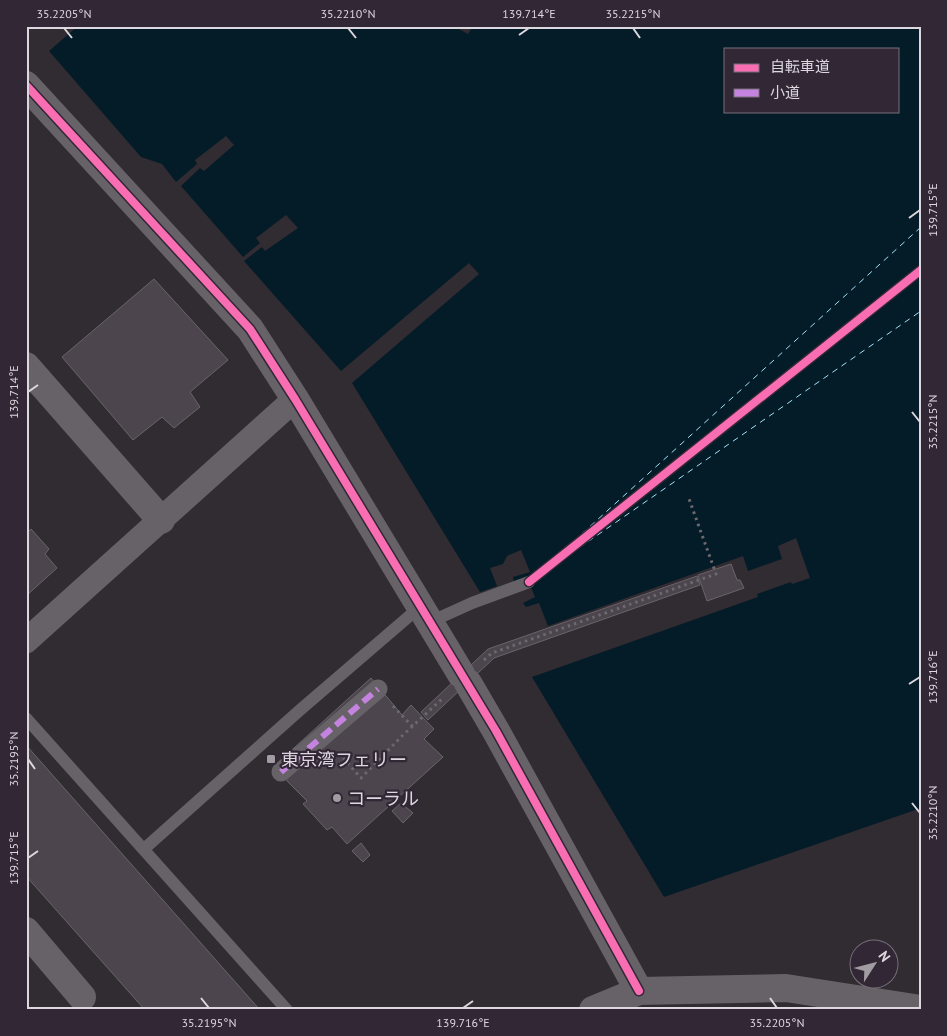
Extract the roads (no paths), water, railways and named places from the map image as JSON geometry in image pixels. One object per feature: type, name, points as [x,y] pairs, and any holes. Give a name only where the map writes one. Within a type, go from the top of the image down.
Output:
[{"type":"street","points":[[26,85],[250,330],[295,399],[496,731],[639,991]]},
{"type":"street","points":[[26,366],[161,520]]},
{"type":"street","points":[[26,641],[295,399]]},
{"type":"street","points":[[281,772],[378,689]]},
{"type":"street","points":[[26,931],[82,997]]},
{"type":"street","points":[[593,1010],[639,991],[786,988],[921,1009]]},
{"type":"lane","points":[[144,849],[300,710],[425,614],[472,603],[529,582]]},
{"type":"lane","points":[[26,718],[287,1010]]},
{"type":"water","points":[[78,26],[455,26],[468,34],[473,26],[921,26],[921,808],[664,897],[532,677],[758,597],[757,594],[791,582],[792,584],[810,578],[796,538],[778,546],[782,559],[748,571],[743,556],[548,626],[539,603],[526,607],[523,603],[535,597],[527,578],[514,582],[513,577],[530,572],[521,550],[507,556],[503,564],[490,568],[497,586],[480,592],[352,383],[479,274],[469,263],[341,371],[244,261],[262,247],[265,251],[298,228],[286,215],[256,238],[260,243],[243,257],[181,186],[200,168],[204,171],[234,145],[226,136],[195,160],[197,164],[176,182],[162,164],[141,157],[49,51]]},
{"type":"place","name":"東京湾フェリー","points":[[271,759]]},
{"type":"place","name":"コーラル","points":[[337,798]]}]
